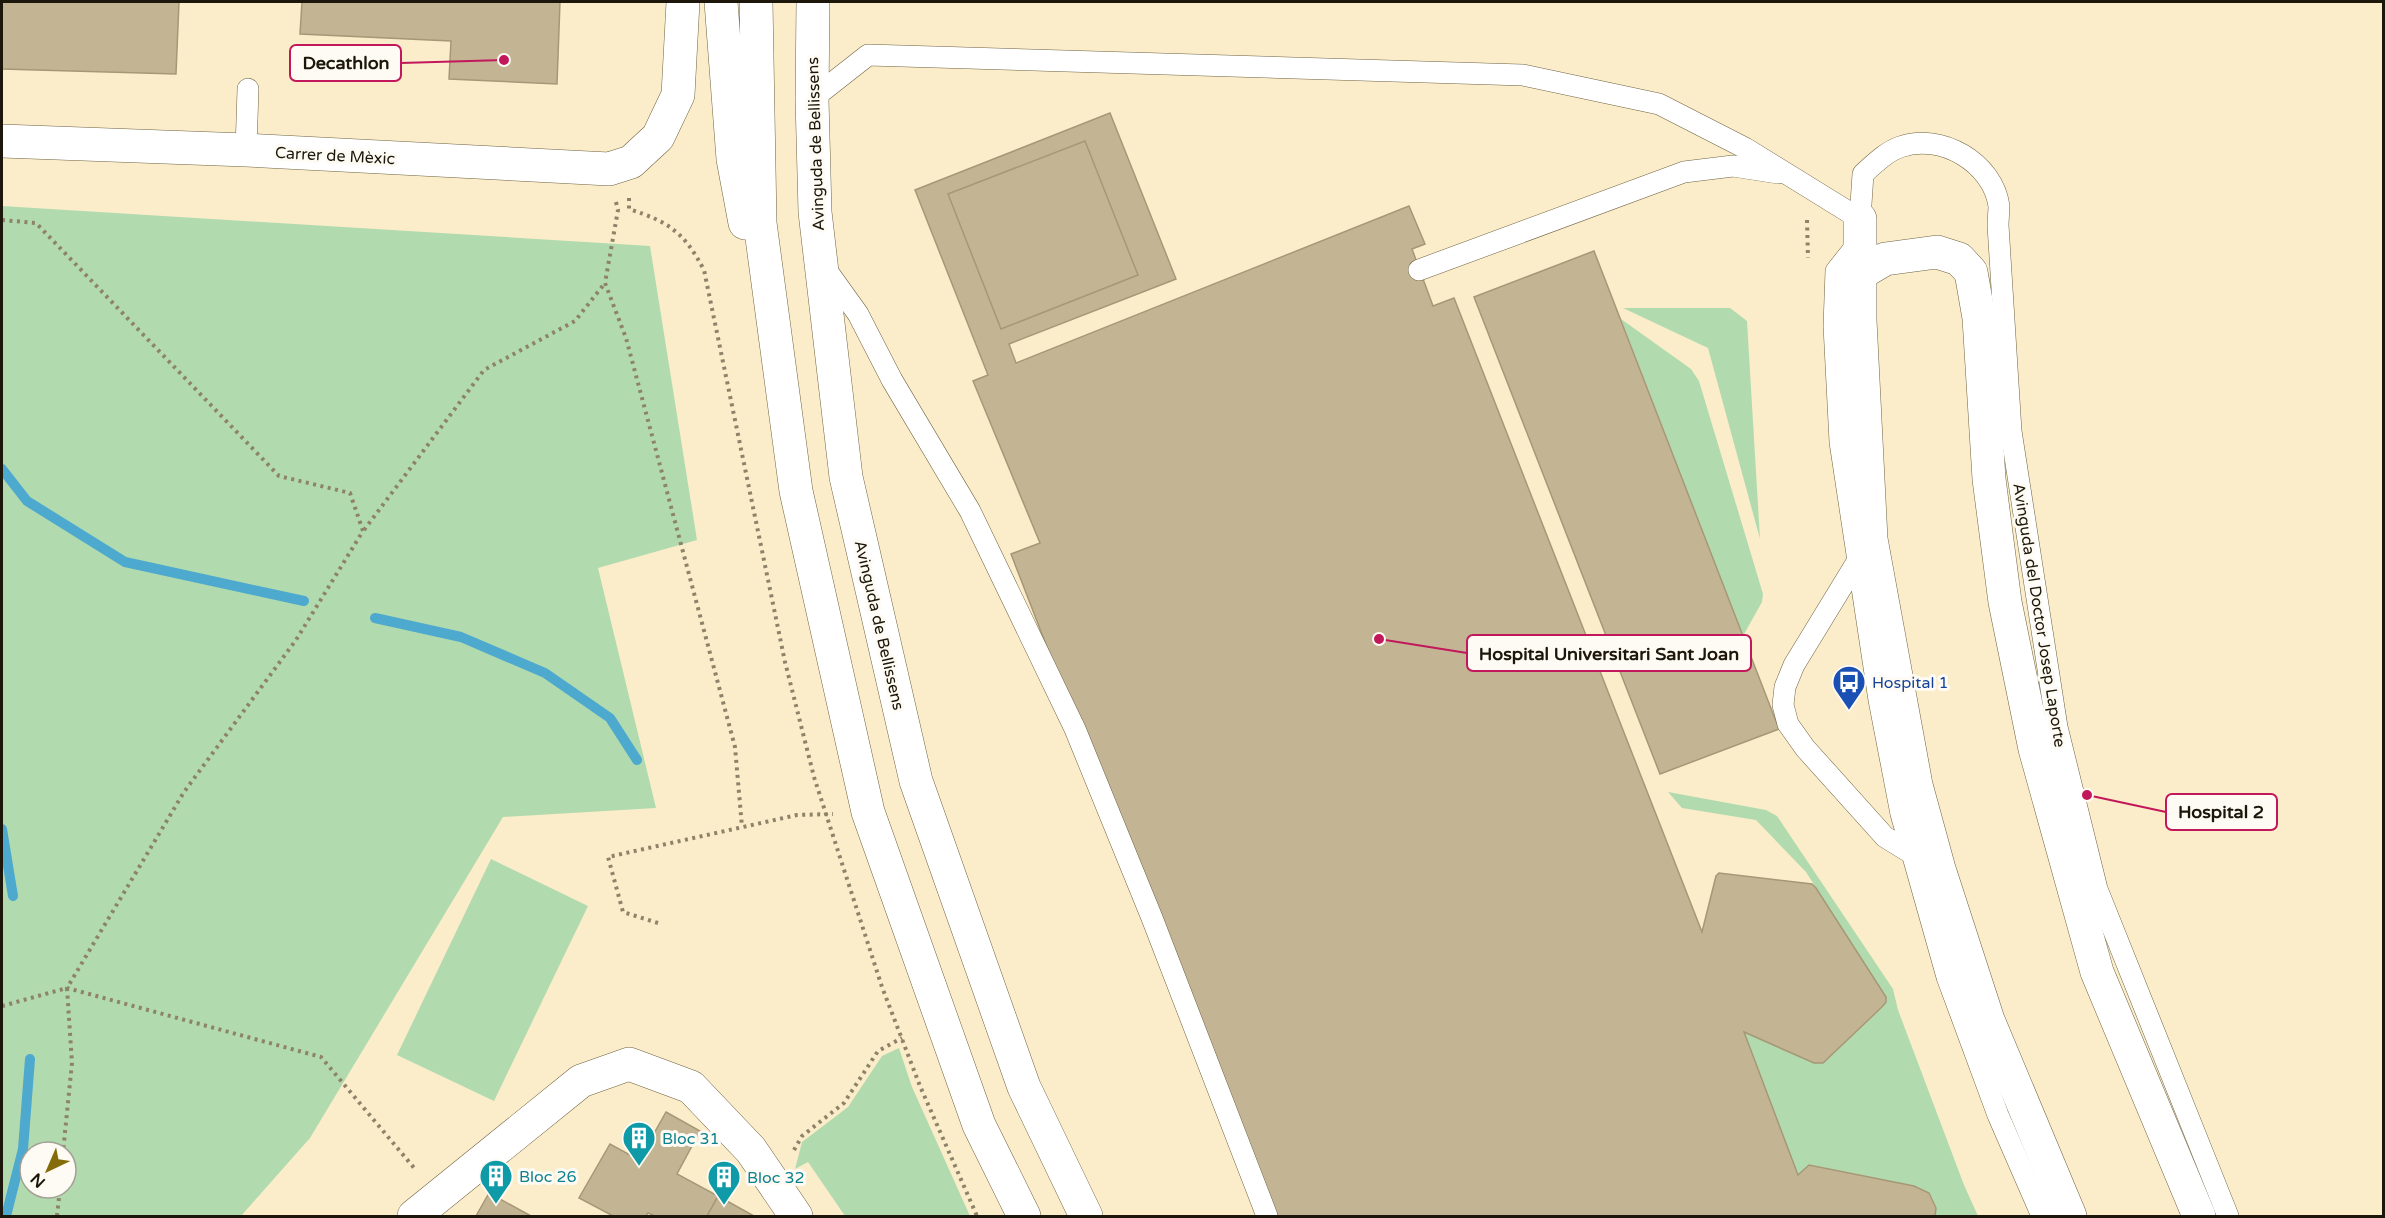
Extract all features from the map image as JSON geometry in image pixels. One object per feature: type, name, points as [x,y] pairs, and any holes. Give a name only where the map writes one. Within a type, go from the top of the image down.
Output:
[{"type":"street","name":"Carrer de Mèxic","points":[[2,141],[246,150],[609,170],[631,162],[658,137],[678,95],[683,2]]},
{"type":"street","points":[[721,2],[733,159],[796,491],[868,812],[979,1125],[1024,1216]]},
{"type":"street","points":[[756,2],[760,223],[796,491]]},
{"type":"street","name":"Avinguda de Bellissens","points":[[813,2],[812,99],[815,212],[846,477],[916,781],[1024,1087],[1086,1216]]},
{"type":"street","name":"Avinguda del Doctor Josep Laporte","points":[[1860,244],[1864,550],[1916,785],[1926,862],[1988,1020],[2070,1216]]},
{"type":"street","name":"Avinguda del Doctor Josep Laporte","points":[[1860,244],[1885,259],[1937,252],[1959,259],[1971,272],[1979,318],[1989,479],[2005,603],[2035,749],[2097,972],[2199,1216]]},
{"type":"street","points":[[426,1207],[581,1081],[629,1064],[691,1087],[751,1150],[796,1216]]},
{"type":"lane","points":[[812,99],[868,55],[1523,75],[1659,104],[1745,148],[1822,193],[1860,244]]},
{"type":"lane","points":[[246,150],[248,89]]},
{"type":"lane","name":"Avinguda del Doctor Josep Laporte","points":[[1860,244],[1863,174],[1882,157],[1899,147],[1919,142],[1939,145],[1956,151],[1978,165],[1992,185],[1999,207],[1998,225],[2011,431],[2056,727],[2097,889],[2228,1216]]},
{"type":"lane","points":[[1419,270],[1684,172],[1733,166],[1788,175]]},
{"type":"lane","points":[[820,262],[858,314],[892,380],[970,512],[1075,729],[1152,918],[1267,1216]]},
{"type":"lane","points":[[1864,550],[1794,665],[1785,687],[1783,705],[1788,724],[1805,748],[1886,837],[1926,862]]},
{"type":"lane","name":"Avinguda del Doctor Josep Laporte","points":[[1926,862],[1947,977],[1998,1115],[2042,1216]]},
{"type":"path","points":[[64,1140],[72,1063],[67,988],[184,792],[296,640],[363,531],[484,370],[575,321],[605,283],[618,210],[609,170]]},
{"type":"path","points":[[2,220],[36,223],[279,476],[350,493],[363,531]]},
{"type":"path","points":[[605,283],[626,338],[735,747],[742,827]]},
{"type":"path","points":[[658,923],[623,912],[608,857],[797,814],[868,812]]},
{"type":"path","points":[[2,1006],[67,988],[321,1057],[426,1207]]},
{"type":"path","points":[[793,1153],[802,1137],[844,1103],[878,1051],[902,1038]]},
{"type":"path","points":[[57,1216],[59,1200]]},
{"type":"green space","points":[[2,206],[650,246],[697,540],[598,568],[656,808],[503,817],[310,1138],[241,1216],[2,1216]]},
{"type":"green space","points":[[1623,308],[1730,308],[1747,321],[1760,539],[1708,348]]},
{"type":"green space","points":[[1621,319],[1691,369],[1699,381],[1763,594],[1762,602],[1743,636]]},
{"type":"green space","points":[[1668,792],[1766,810],[1777,816],[1893,989],[1898,1010],[1964,1185],[1978,1216],[1935,1216],[1935,1205],[1931,1197],[1914,1186],[1809,1165],[1798,1175],[1744,1032],[1814,1063],[1823,1063],[1882,1008],[1886,997],[1806,872],[1756,820],[1682,808]]},
{"type":"green space","points":[[491,859],[588,906],[494,1101],[397,1055]]},
{"type":"green space","points":[[899,1048],[912,1087],[970,1216],[845,1216],[808,1162],[795,1169],[802,1142],[848,1107],[882,1056]]},
{"type":"building","points":[[2,2],[179,2],[176,74],[2,69]]},
{"type":"building","points":[[302,2],[560,2],[557,84],[449,79],[451,41],[300,34]]},
{"type":"building","points":[[1110,113],[1176,279],[1009,344],[1016,363],[1409,206],[1425,244],[1412,249],[1433,306],[1454,298],[1702,932],[1716,876],[1719,873],[1812,884],[1886,997],[1886,1002],[1882,1007],[1823,1063],[1814,1063],[1744,1032],[1798,1175],[1809,1165],[1914,1186],[1929,1193],[1936,1208],[1935,1216],[1267,1216],[1011,554],[1040,543],[973,381],[988,375],[915,190]]},
{"type":"building","points":[[1085,141],[1138,275],[1001,329],[948,194]]},
{"type":"building","points":[[1594,251],[1779,729],[1660,774],[1474,297]]},
{"type":"building","name":"Bloc 31","points":[[666,1112],[700,1131],[677,1174],[718,1196],[707,1216],[655,1216],[648,1213],[646,1216],[613,1216],[579,1198],[610,1144],[639,1160]]},
{"type":"building","name":"Bloc 26","points":[[489,1193],[531,1216],[476,1216]]},
{"type":"building","name":"Bloc 32","points":[[718,1196],[754,1216],[707,1216]]},
{"type":"waterway","points":[[2,469],[27,501],[125,562],[304,601]]},
{"type":"waterway","points":[[375,618],[461,637],[545,673],[610,718],[637,760]]},
{"type":"waterway","points":[[2,829],[13,896]]},
{"type":"waterway","points":[[6,1216],[23,1149],[30,1059]]},
{"type":"place","name":"Decathlon","points":[[504,60]]},
{"type":"place","name":"Hospital Universitari Sant Joan","points":[[1379,639]]},
{"type":"place","name":"Hospital 1","points":[[1849,711]]},
{"type":"place","name":"Hospital 2","points":[[2087,795]]},
{"type":"place","name":"Bloc 31","points":[[639,1167]]},
{"type":"place","name":"Bloc 26","points":[[496,1205]]},
{"type":"place","name":"Bloc 32","points":[[724,1206]]}]
